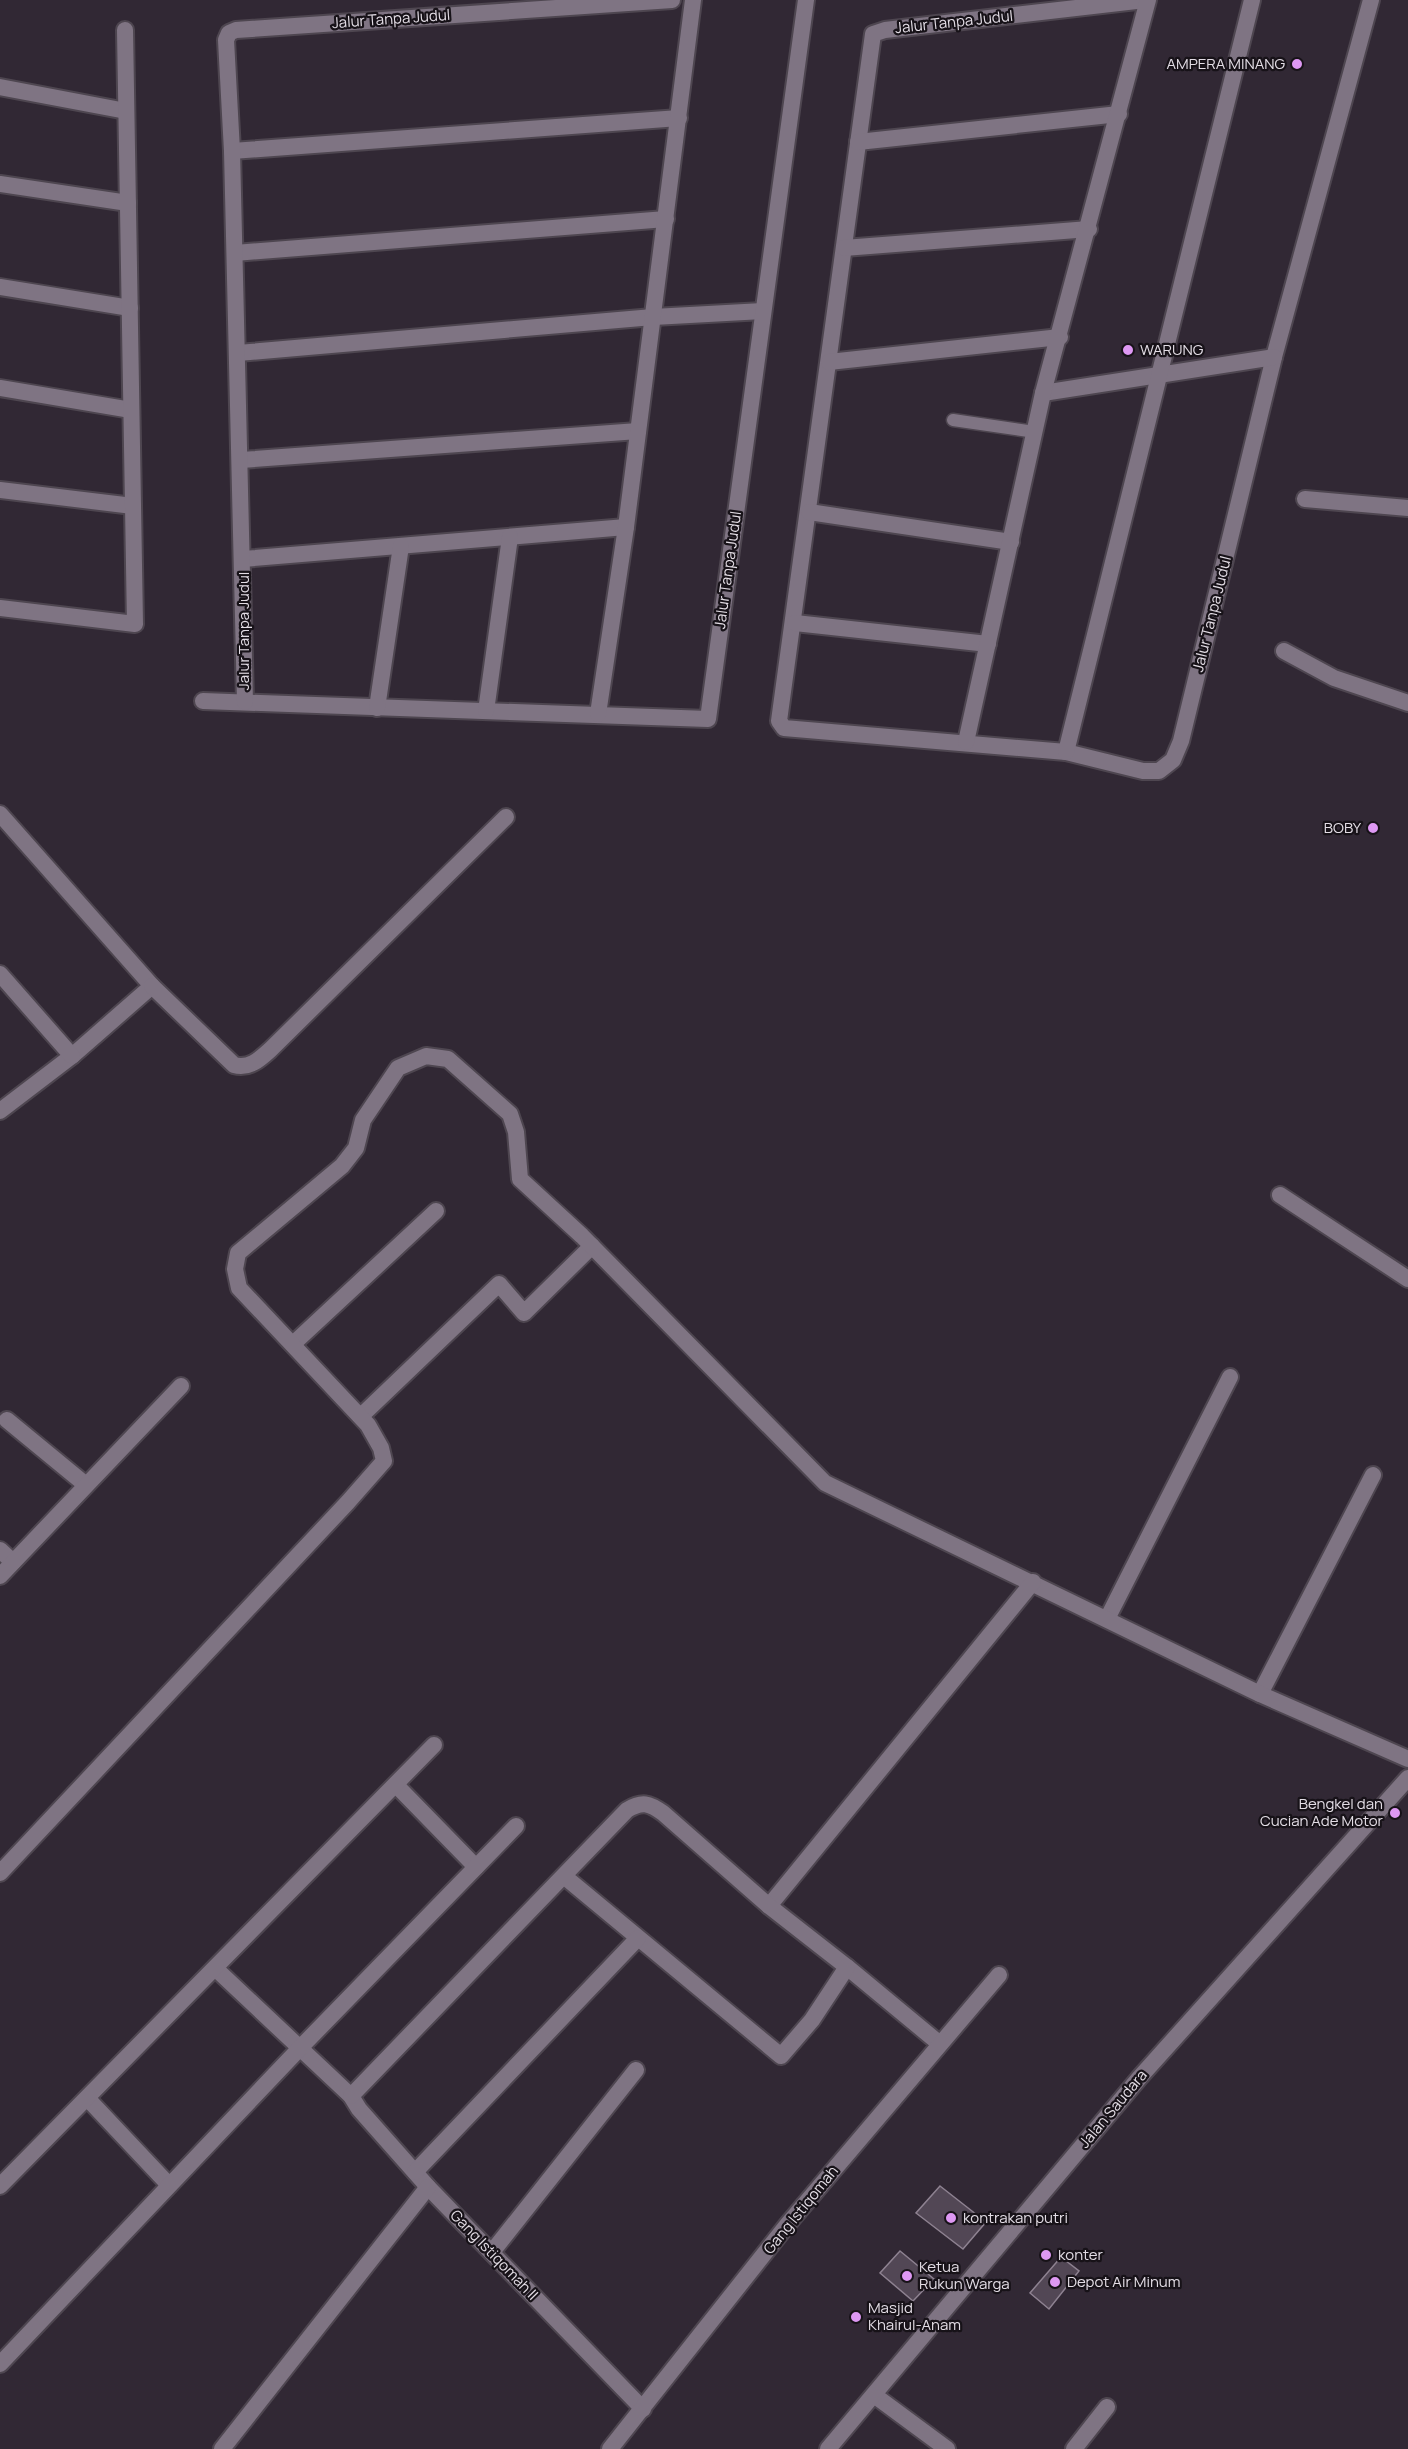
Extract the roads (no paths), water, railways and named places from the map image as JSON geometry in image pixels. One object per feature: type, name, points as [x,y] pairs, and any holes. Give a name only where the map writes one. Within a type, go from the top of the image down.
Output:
[{"type":"street","name":"Jalur Tanpa Judul","points":[[245,702],[238,353],[226,40],[229,33],[236,30],[672,0]]},
{"type":"street","points":[[598,714],[639,431],[693,0]]},
{"type":"street","name":"Jalur Tanpa Judul","points":[[203,701],[708,719],[806,0]]},
{"type":"street","name":"Jalur Tanpa Judul","points":[[966,742],[1044,393],[1119,114],[1147,0],[874,32],[795,623],[779,721],[781,726],[1066,752],[1143,771],[1159,771],[1173,760],[1181,741],[1274,357],[1371,0]]},
{"type":"street","points":[[1066,752],[1252,0]]},
{"type":"street","points":[[0,608],[135,624],[125,30]]},
{"type":"street","points":[[0,87],[126,111]]},
{"type":"street","points":[[858,142],[1119,114]]},
{"type":"street","points":[[232,151],[679,118]]},
{"type":"street","points":[[0,184],[128,203]]},
{"type":"street","points":[[235,253],[666,219]]},
{"type":"street","points":[[844,248],[1089,228]]},
{"type":"street","points":[[0,287],[130,308]]},
{"type":"street","points":[[238,353],[653,317],[763,311]]},
{"type":"street","points":[[829,362],[1060,337]]},
{"type":"street","points":[[1044,393],[1274,357]]},
{"type":"street","points":[[0,388],[131,410]]},
{"type":"street","points":[[241,460],[639,431]]},
{"type":"street","points":[[0,490],[133,506]]},
{"type":"street","points":[[1305,500],[1408,508]]},
{"type":"street","points":[[809,512],[1011,542]]},
{"type":"street","name":"Jalur Tanpa Judul","points":[[243,559],[626,528]]},
{"type":"street","points":[[486,711],[510,537]]},
{"type":"street","points":[[377,708],[401,546]]},
{"type":"street","points":[[795,623],[988,644]]},
{"type":"street","points":[[1284,651],[1334,678],[1408,703]]},
{"type":"street","points":[[0,814],[152,986],[234,1065],[242,1067],[254,1063],[270,1050],[506,817]]},
{"type":"street","points":[[0,974],[72,1056]]},
{"type":"street","points":[[0,1112],[72,1056],[152,986]]},
{"type":"street","points":[[0,1873],[384,1461],[376,1440],[361,1416],[239,1288],[235,1269],[238,1253],[342,1166],[356,1148],[363,1120],[398,1068],[426,1056],[448,1059],[510,1113],[516,1132],[520,1179],[592,1246],[825,1483],[1260,1694],[1408,1760]]},
{"type":"street","points":[[1280,1195],[1408,1279]]},
{"type":"street","points":[[293,1344],[436,1211]]},
{"type":"street","points":[[361,1416],[499,1284],[524,1313],[592,1246]]},
{"type":"street","points":[[1107,1619],[1230,1377]]},
{"type":"street","points":[[0,1576],[181,1386]]},
{"type":"street","points":[[7,1420],[86,1485]]},
{"type":"street","points":[[1260,1694],[1373,1474]]},
{"type":"street","points":[[0,1550],[13,1562]]},
{"type":"street","points":[[769,1906],[1033,1582]]},
{"type":"street","points":[[0,2186],[434,1745]]},
{"type":"street","name":"Jalan Saudara","points":[[828,2449],[1140,2077],[1408,1778]]},
{"type":"street","points":[[396,1785],[476,1867]]},
{"type":"street","points":[[351,2096],[565,1877],[627,1810],[639,1803],[650,1803],[769,1906],[940,2044]]},
{"type":"street","points":[[0,2364],[300,2048],[516,1826]]},
{"type":"street","points":[[565,1877],[781,2056],[812,2020],[847,1967]]},
{"type":"street","points":[[415,2172],[638,1938]]},
{"type":"street","name":"Gang Istiqomah II","points":[[216,1968],[351,2096],[358,2109],[428,2187],[643,2409]]},
{"type":"street","name":"Gang Istiqomah","points":[[610,2449],[787,2225],[999,1975]]},
{"type":"street","points":[[492,2252],[636,2070]]},
{"type":"street","points":[[87,2098],[169,2185]]},
{"type":"street","points":[[222,2449],[428,2187]]},
{"type":"street","points":[[874,2395],[947,2449]]},
{"type":"street","points":[[1074,2449],[1107,2407]]},
{"type":"lane","points":[[953,420],[1035,432]]},
{"type":"place","name":"AMPERA MINANG","points":[[1297,64]]},
{"type":"place","name":"WARUNG","points":[[1128,350]]},
{"type":"place","name":"BOBY","points":[[1373,828]]},
{"type":"place","name":"Bengkel dan Cucian Ade Motor","points":[[1395,1813]]},
{"type":"place","name":"kontrakan putri","points":[[951,2218]]},
{"type":"place","name":"konter","points":[[1046,2255]]},
{"type":"place","name":"Ketua Rukun Warga","points":[[907,2276]]},
{"type":"place","name":"Depot Air Minum","points":[[1055,2282]]},
{"type":"place","name":"Masjid Khairul-Anam","points":[[856,2317]]}]
